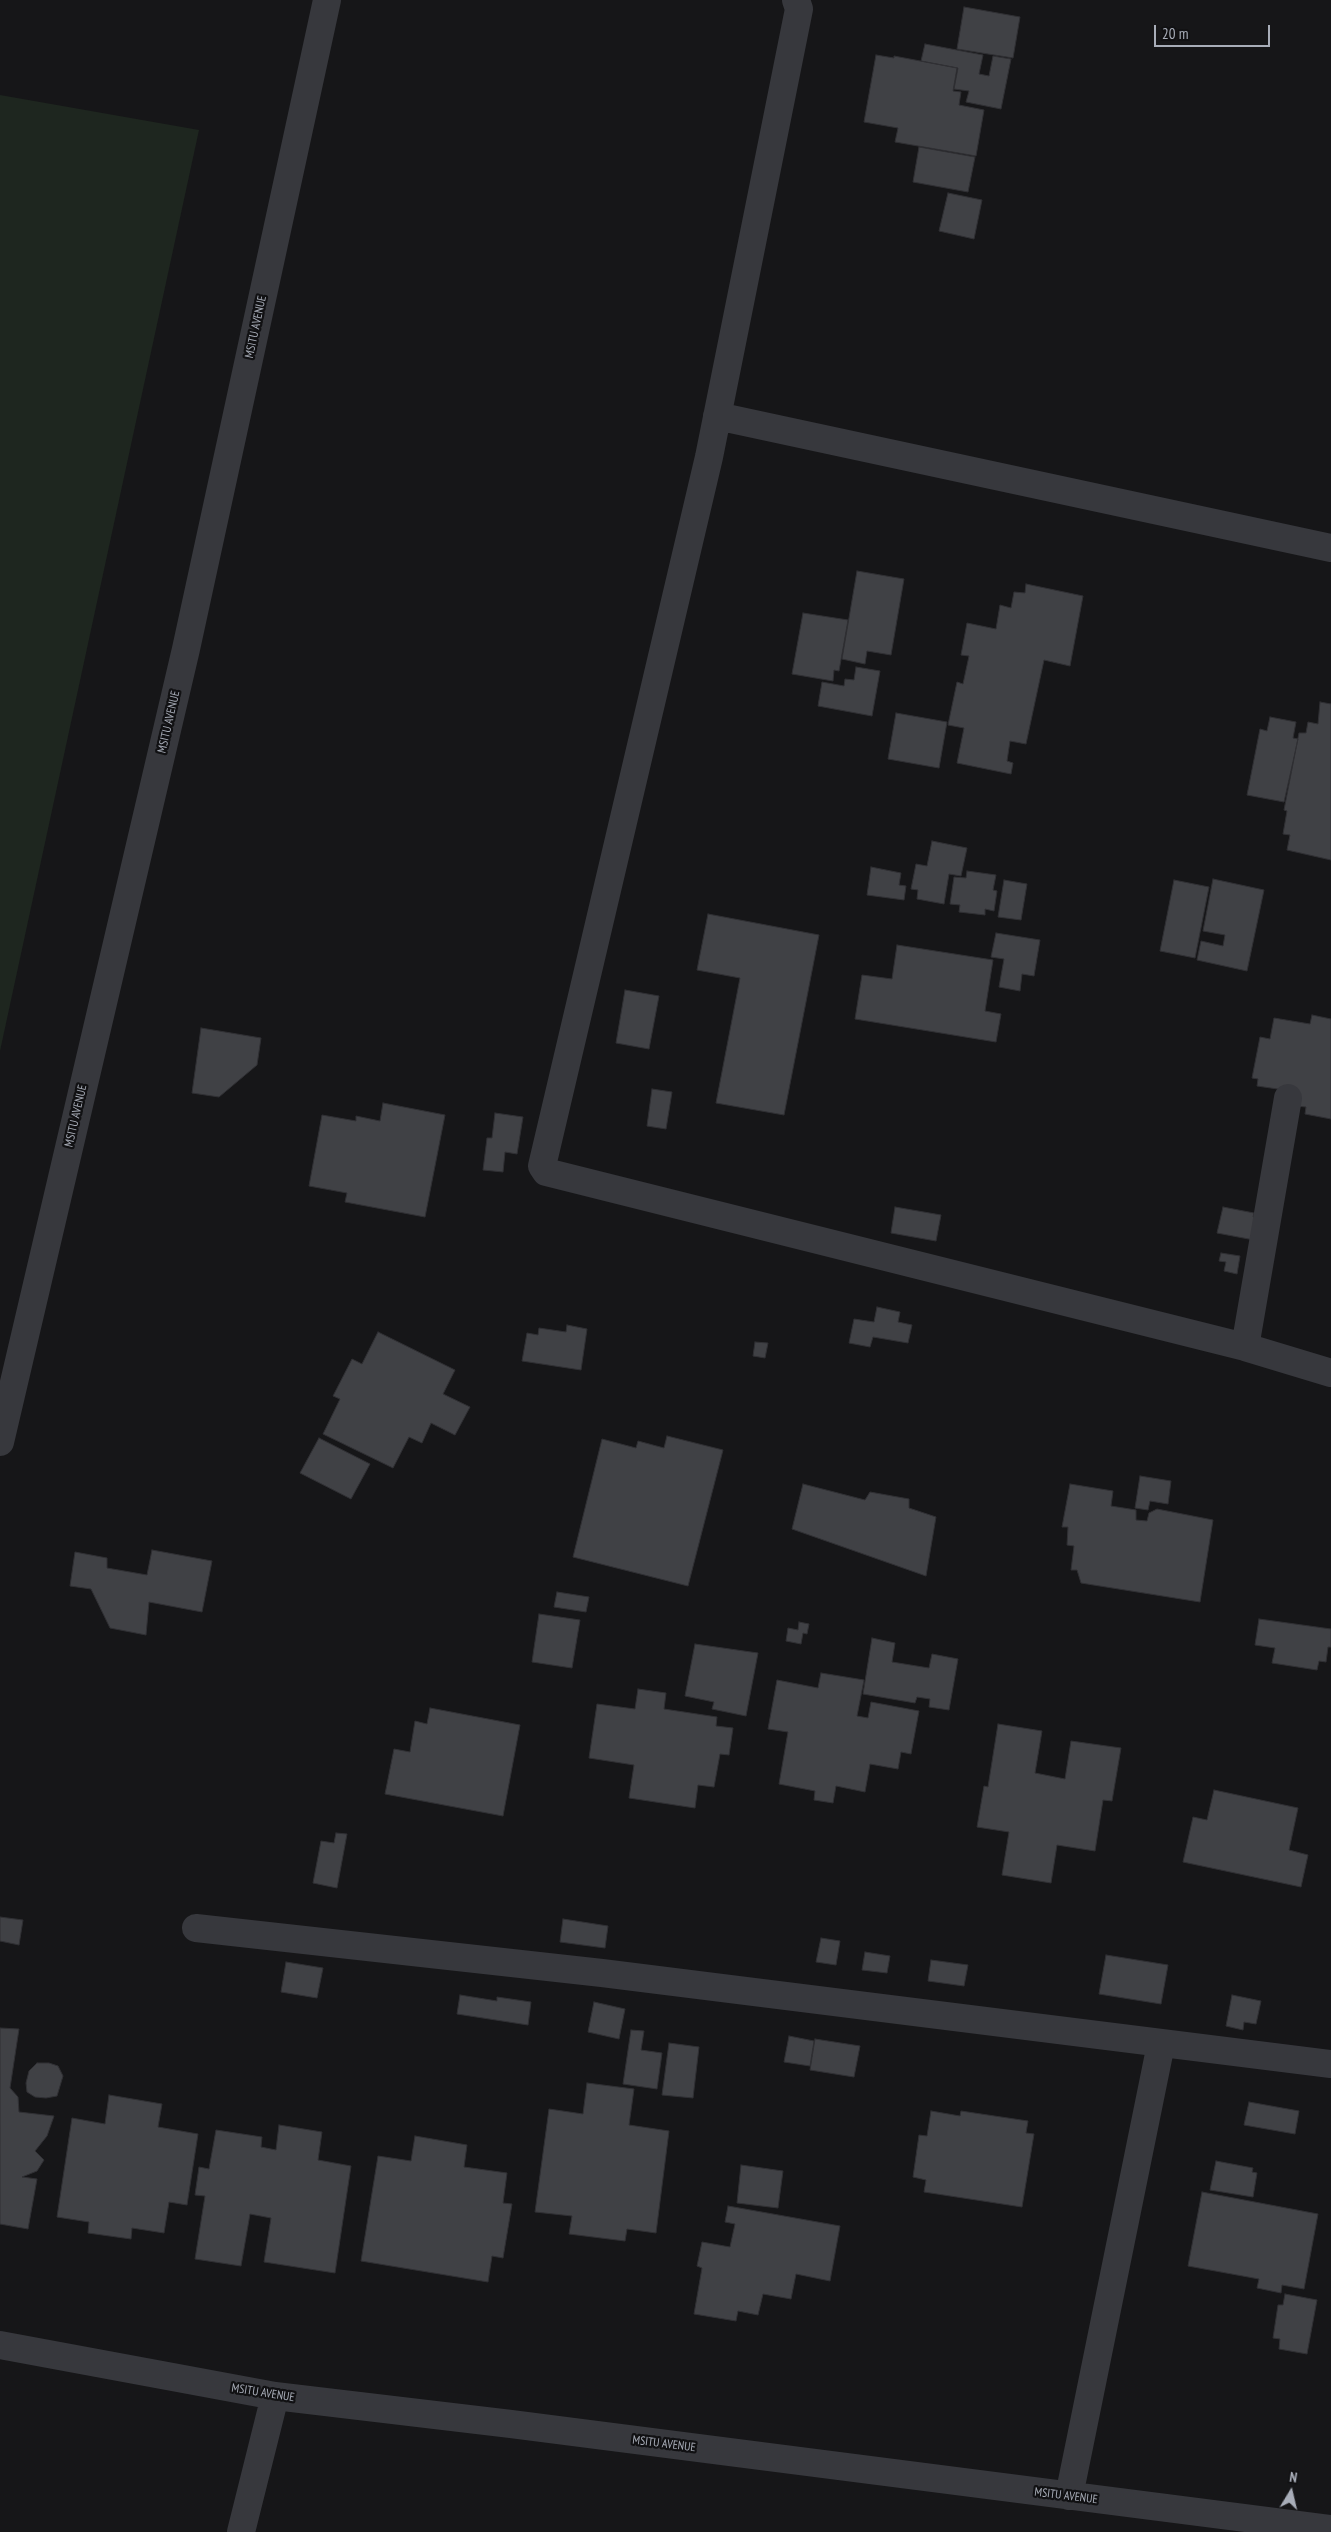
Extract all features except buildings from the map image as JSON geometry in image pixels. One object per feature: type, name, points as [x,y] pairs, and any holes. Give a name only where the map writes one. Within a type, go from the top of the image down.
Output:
[{"type":"street","name":"MSITU AVENUE","points":[[0,1442],[186,649],[327,0]]},
{"type":"street","points":[[796,0],[799,9],[717,416],[542,1166],[546,1172],[1245,1347],[1331,1373]]},
{"type":"street","points":[[717,416],[1331,548]]},
{"type":"street","points":[[1245,1347],[1288,1098]]},
{"type":"street","points":[[196,1928],[602,1973],[1331,2064]]},
{"type":"street","points":[[1069,2496],[1160,2044]]},
{"type":"street","name":"MSITU AVENUE","points":[[0,2345],[275,2396],[501,2422],[1331,2529]]},
{"type":"street","points":[[241,2532],[275,2396]]},
{"type":"shaded area","points":[[0,95],[199,130],[0,1051]]}]
